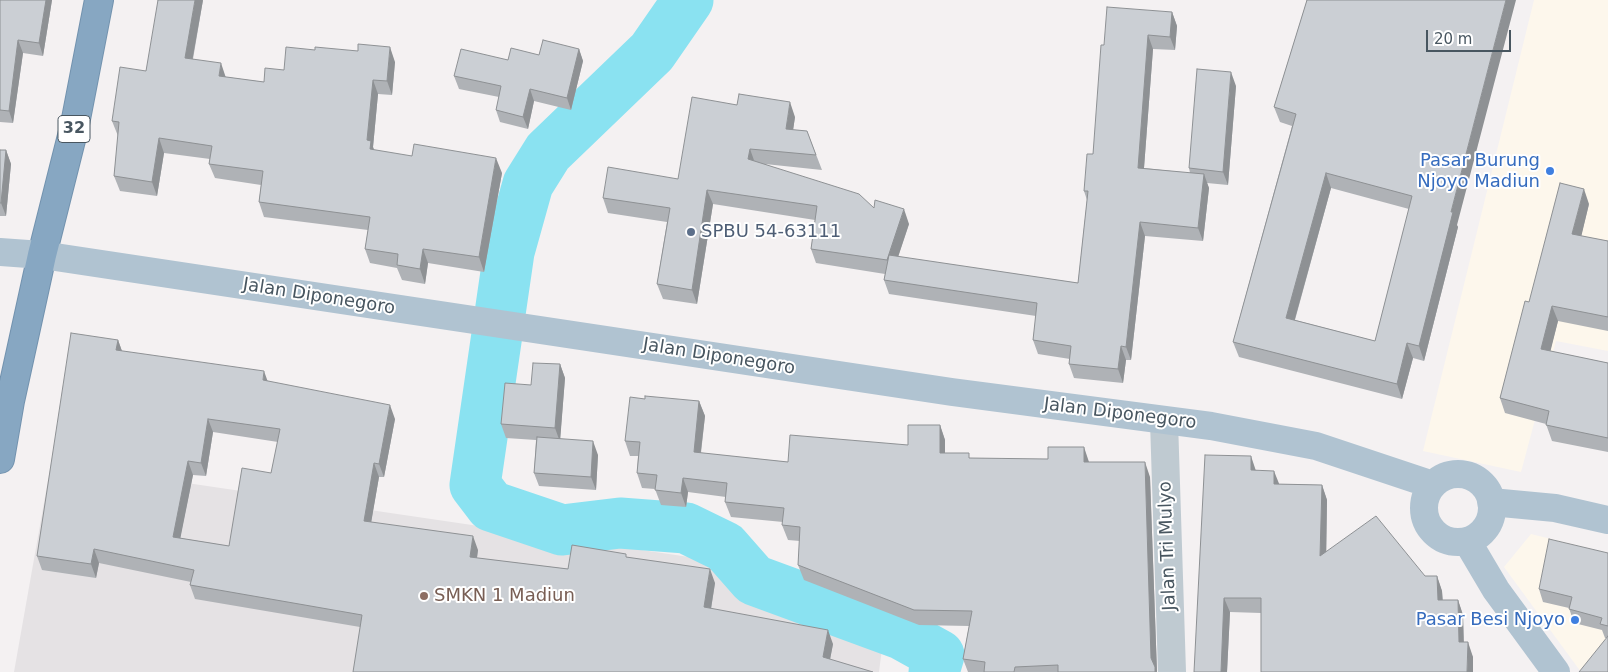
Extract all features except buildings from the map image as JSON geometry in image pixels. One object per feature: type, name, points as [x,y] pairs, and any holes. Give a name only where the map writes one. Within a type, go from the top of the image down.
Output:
[{"type":"highway","name":"32","points":[[0,459],[10,401],[42,256],[75,124],[99,0]]},
{"type":"main road","name":"Jalan Diponegoro","points":[[0,252],[42,256],[952,392],[1211,426],[1316,446],[1433,485]]},
{"type":"main road","points":[[1455,474],[1468,476],[1479,481],[1487,490],[1491,502],[1492,512],[1489,522],[1476,537],[1467,541],[1455,542],[1443,538],[1433,531],[1426,520],[1424,508],[1426,496],[1433,485],[1443,478],[1455,474]]},
{"type":"main road","points":[[1491,502],[1555,508],[1608,520]]},
{"type":"main road","points":[[1467,541],[1496,590],[1556,672]]},
{"type":"street","name":"Jalan Tri Mulyo","points":[[1164,421],[1172,672]]},
{"type":"shaded area","name":"Pasar Burung Njoyo Madiun","points":[[1534,0],[1608,0],[1608,351],[1556,341],[1521,472],[1423,451]]},
{"type":"shaded area","name":"SMKN 1 Madiun","points":[[51,463],[757,567],[885,625],[879,672],[14,672]]},
{"type":"shaded area","name":"Pasar Besi Njoyo","points":[[1531,534],[1608,553],[1608,672],[1581,672],[1504,567]]},
{"type":"waterway","points":[[688,0],[652,52],[548,152],[528,184],[509,252],[475,485],[491,506],[562,530],[620,523],[686,528],[725,547],[754,580],[901,634],[939,655],[934,672]]},
{"type":"place","name":"Pasar Burung Njoyo Madiun","points":[[1550,171]]},
{"type":"place","name":"SPBU 54-63111","points":[[691,232]]},
{"type":"place","name":"SMKN 1 Madiun","points":[[424,596]]},
{"type":"place","name":"Pasar Besi Njoyo","points":[[1575,620]]}]
